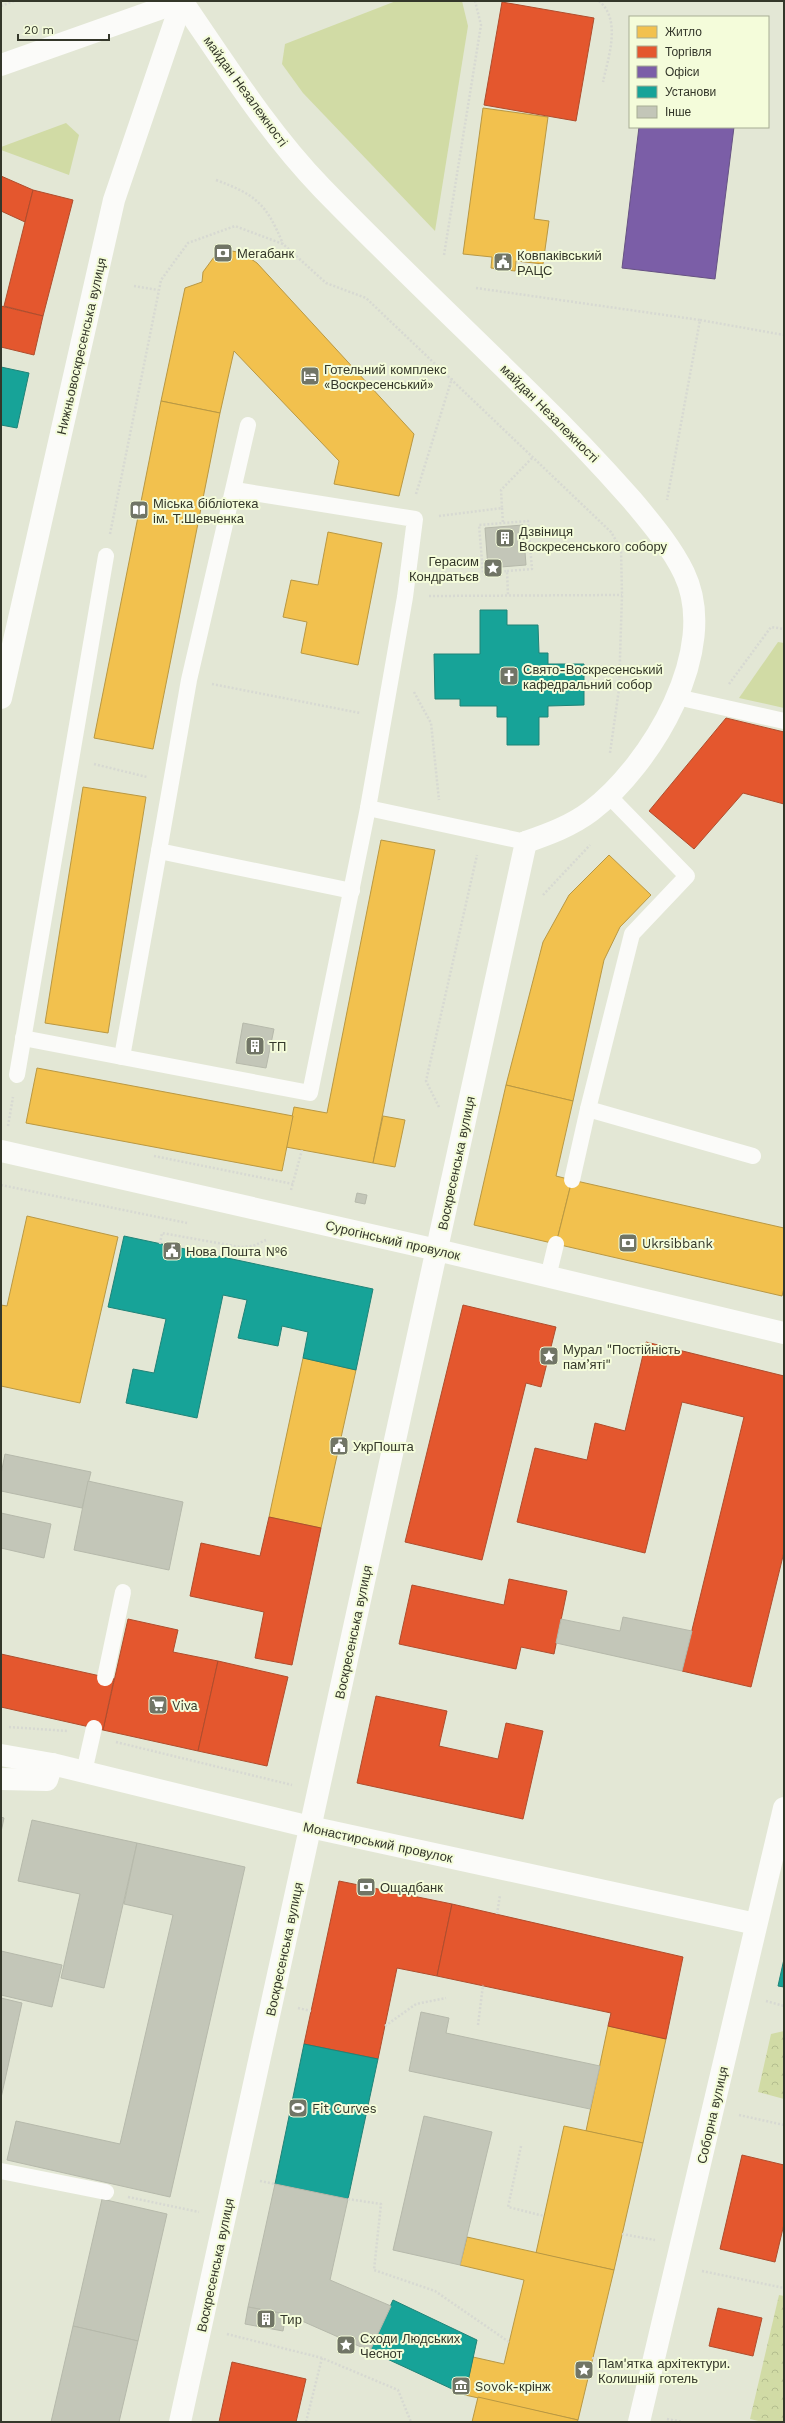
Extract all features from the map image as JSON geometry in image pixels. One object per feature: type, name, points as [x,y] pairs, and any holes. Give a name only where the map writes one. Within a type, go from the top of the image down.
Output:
[{"type":"street","points":[[1,65],[182,1]]},
{"type":"street","name":"майдан Незалежності","points":[[182,1],[267,124],[320,186],[593,455],[659,532],[685,574],[694,610],[692,653],[677,697],[642,758],[609,796],[590,812],[559,831],[526,842]]},
{"type":"street","name":"Нижньовоскресенська вулиця","points":[[1,698],[114,200],[182,1]]},
{"type":"street","name":"Воскресенська вулиця","points":[[180,2422],[526,842]]},
{"type":"street","name":"Сурогінський провулок","points":[[1,1150],[437,1250],[784,1333]]},
{"type":"street","name":"Монастирський провулок","points":[[1,1755],[52,1764],[310,1827],[756,1924]]},
{"type":"street","points":[[1,1779],[47,1780],[52,1764]]},
{"type":"street","name":"Соборна вулиця","points":[[639,2422],[784,1808]]},
{"type":"lane","points":[[122,1057],[160,851],[189,680],[235,490],[248,425]]},
{"type":"lane","points":[[23,1038],[310,1093],[368,808],[405,597],[414,518],[235,490]]},
{"type":"lane","points":[[17,1076],[106,556]]},
{"type":"lane","points":[[677,697],[784,721]]},
{"type":"lane","points":[[572,1180],[588,1109],[632,934],[686,876],[609,796]]},
{"type":"lane","points":[[368,808],[526,842]]},
{"type":"lane","points":[[160,851],[352,891]]},
{"type":"lane","points":[[588,1109],[753,1156]]},
{"type":"lane","points":[[548,1277],[556,1244]]},
{"type":"lane","points":[[105,1678],[123,1592]]},
{"type":"lane","points":[[84,1772],[94,1732]]},
{"type":"lane","points":[[1,2171],[106,2192]]},
{"type":"path","points":[[1,6],[14,1]]},
{"type":"path","points":[[444,255],[481,25],[475,1]]},
{"type":"path","points":[[599,1],[606,6],[612,34],[603,82]]},
{"type":"path","points":[[216,180],[247,192],[272,216],[283,244]]},
{"type":"path","points":[[106,556],[161,280],[188,243],[235,226],[283,244],[326,283],[366,298],[452,378],[532,458],[611,532],[621,549],[622,594],[619,689],[610,755]]},
{"type":"path","points":[[134,286],[158,290]]},
{"type":"path","points":[[476,288],[700,320],[784,335]]},
{"type":"path","points":[[667,502],[700,320]]},
{"type":"path","points":[[452,378],[414,501],[414,518],[502,508]]},
{"type":"path","points":[[503,523],[500,490],[532,458]]},
{"type":"path","points":[[528,521],[532,569],[507,571],[482,573],[479,525],[528,521]]},
{"type":"path","points":[[507,571],[508,595]]},
{"type":"path","points":[[405,597],[622,594]]},
{"type":"path","points":[[771,627],[784,630]]},
{"type":"path","points":[[395,657],[431,723],[442,824]]},
{"type":"path","points":[[189,680],[384,718]]},
{"type":"path","points":[[72,758],[171,783]]},
{"type":"path","points":[[459,1147],[426,1081],[482,833]]},
{"type":"path","points":[[1,1124],[8,1127],[17,1076]]},
{"type":"path","points":[[283,1215],[302,1150]]},
{"type":"path","points":[[160,1244],[162,1233],[240,1247],[253,1246],[267,1240]]},
{"type":"path","points":[[1,1726],[94,1732],[318,1791]]},
{"type":"path","points":[[478,2025],[483,1985]]},
{"type":"path","points":[[385,2026],[416,2004],[446,1998]]},
{"type":"path","points":[[713,2110],[784,2124]]},
{"type":"path","points":[[521,2146],[508,2207],[544,2216]]},
{"type":"path","points":[[106,2192],[225,2217]]},
{"type":"path","points":[[348,2199],[381,2204],[374,2270],[435,2291],[509,2342]]},
{"type":"path","points":[[622,2234],[678,2256],[784,2288]]},
{"type":"path","points":[[201,2328],[322,2358],[398,2390],[411,2422]]},
{"type":"path","points":[[306,2422],[322,2358]]},
{"type":"path","points":[[592,2358],[651,2372]]},
{"type":"green space","points":[[396,1],[462,1],[468,26],[435,231],[303,93],[282,64],[285,44]]},
{"type":"green space","points":[[66,123],[79,135],[69,175],[1,150],[1,147]]},
{"type":"green space","points":[[778,642],[784,643],[784,708],[739,698]]},
{"type":"green space","points":[[784,2031],[784,2099],[758,2092],[771,2034]]},
{"type":"green space","points":[[779,2295],[784,2296],[784,2422],[763,2422],[750,2419]]},
{"type":"building: Житло","points":[[483,108],[548,117],[534,219],[549,221],[543,264],[516,261],[515,271],[491,268],[492,257],[463,254]]},
{"type":"building: Житло","name":"Готельний комплекс «Воскресенський»","points":[[232,251],[242,253],[257,263],[414,434],[399,496],[334,484],[339,461],[234,351],[220,413],[161,401],[185,288],[202,282],[203,272],[214,257]]},
{"type":"building: Житло","points":[[161,401],[220,413],[153,749],[94,738]]},
{"type":"building: Житло","points":[[328,532],[382,543],[358,665],[301,653],[307,622],[283,617],[291,580],[318,585]]},
{"type":"building: Житло","points":[[83,787],[146,797],[108,1033],[45,1023]]},
{"type":"building: Житло","points":[[381,840],[435,850],[373,1163],[286,1147],[294,1107],[327,1113]]},
{"type":"building: Житло","points":[[609,855],[651,895],[620,927],[604,960],[573,1101],[506,1085],[543,942],[569,895]]},
{"type":"building: Житло","points":[[37,1068],[293,1116],[282,1171],[26,1123]]},
{"type":"building: Житло","points":[[506,1085],[573,1101],[556,1176],[572,1180],[556,1244],[474,1225]]},
{"type":"building: Житло","points":[[383,1116],[405,1120],[395,1167],[373,1163]]},
{"type":"building: Житло","points":[[572,1180],[784,1228],[784,1288],[782,1296],[556,1244]]},
{"type":"building: Житло","points":[[27,1216],[118,1237],[80,1403],[1,1386],[1,1305],[7,1306]]},
{"type":"building: Житло","points":[[303,1358],[356,1370],[321,1528],[269,1517]]},
{"type":"building: Житло","points":[[608,2026],[666,2039],[643,2143],[586,2131]]},
{"type":"building: Житло","points":[[564,2126],[643,2143],[614,2270],[536,2253]]},
{"type":"building: Житло","points":[[467,2237],[614,2270],[578,2420],[465,2395],[473,2357],[504,2364],[524,2280],[460,2265]]},
{"type":"building: Житло","points":[[478,2397],[578,2420],[577,2422],[472,2422]]},
{"type":"building: Торгівля","points":[[502,2],[594,18],[576,121],[484,105]]},
{"type":"building: Торгівля","points":[[1,176],[33,190],[25,222],[1,211]]},
{"type":"building: Торгівля","points":[[33,190],[73,200],[43,316],[4,306]]},
{"type":"building: Торгівля","points":[[1,306],[43,316],[34,355],[1,347]]},
{"type":"building: Торгівля","points":[[726,718],[784,732],[784,804],[743,793],[694,849],[649,811]]},
{"type":"building: Торгівля","points":[[463,1305],[556,1327],[541,1387],[526,1383],[482,1560],[405,1542]]},
{"type":"building: Торгівля","points":[[646,1342],[784,1376],[784,1552],[751,1687],[682,1671],[744,1417],[682,1402],[645,1553],[517,1522],[535,1448],[587,1460],[595,1423],[625,1431]]},
{"type":"building: Торгівля","points":[[269,1517],[321,1528],[292,1665],[255,1658],[264,1612],[190,1596],[201,1543],[260,1556]]},
{"type":"building: Торгівля","points":[[509,1579],[567,1591],[554,1654],[521,1647],[516,1669],[399,1644],[412,1585],[504,1605]]},
{"type":"building: Торгівля","name":"Viva","points":[[128,1619],[178,1630],[173,1652],[218,1661],[198,1751],[103,1730]]},
{"type":"building: Торгівля","points":[[1,1654],[114,1679],[103,1730],[1,1707]]},
{"type":"building: Торгівля","points":[[218,1661],[288,1677],[267,1766],[198,1751]]},
{"type":"building: Торгівля","points":[[376,1696],[447,1711],[439,1746],[498,1759],[506,1723],[543,1731],[523,1819],[357,1783]]},
{"type":"building: Торгівля","points":[[339,1881],[452,1904],[437,1976],[397,1968],[378,2059],[304,2044]]},
{"type":"building: Торгівля","points":[[452,1904],[683,1957],[666,2039],[608,2026],[611,2013],[437,1976]]},
{"type":"building: Торгівля","points":[[742,2155],[784,2165],[784,2224],[775,2262],[720,2249]]},
{"type":"building: Торгівля","points":[[718,2308],[762,2318],[753,2356],[709,2346]]},
{"type":"building: Торгівля","points":[[232,2362],[306,2379],[296,2422],[219,2422]]},
{"type":"building: Офіси","points":[[639,128],[734,128],[715,279],[622,268]]},
{"type":"building: Установи","points":[[1,367],[29,373],[17,428],[1,425]]},
{"type":"building: Установи","name":"Свято-Воскресенський кафедральний собор","points":[[480,610],[507,610],[507,625],[538,625],[539,653],[548,653],[548,664],[584,664],[584,705],[548,706],[548,717],[539,717],[539,745],[507,745],[507,717],[497,717],[497,706],[460,706],[460,699],[435,699],[434,654],[480,654]]},
{"type":"building: Установи","points":[[124,1236],[373,1289],[356,1370],[303,1358],[308,1332],[282,1326],[278,1346],[238,1338],[247,1300],[223,1295],[197,1418],[126,1403],[133,1369],[154,1373],[166,1319],[108,1307]]},
{"type":"building: Установи","points":[[784,1959],[784,1987],[778,1986]]},
{"type":"building: Установи","points":[[304,2044],[378,2059],[348,2199],[275,2184]]},
{"type":"building: Установи","points":[[393,2300],[477,2340],[465,2395],[370,2351]]},
{"type":"building: Інше","name":"Дзвіниця Воскресенського собору","points":[[523,525],[526,565],[488,568],[485,528]]},
{"type":"building: Інше","name":"ТП","points":[[243,1023],[274,1029],[266,1068],[236,1063]]},
{"type":"building: Інше","points":[[357,1193],[367,1195],[365,1204],[355,1202]]},
{"type":"building: Інше","points":[[5,1454],[91,1472],[82,1508],[1,1491],[1,1474]]},
{"type":"building: Інше","points":[[88,1481],[183,1502],[169,1570],[74,1550]]},
{"type":"building: Інше","points":[[1,1513],[51,1524],[44,1558],[1,1548]]},
{"type":"building: Інше","points":[[623,1617],[692,1631],[682,1671],[556,1643],[561,1619],[620,1631]]},
{"type":"building: Інше","points":[[1,1817],[4,1818],[1,1832]]},
{"type":"building: Інше","points":[[32,1820],[137,1843],[104,1988],[61,1978],[80,1894],[18,1881]]},
{"type":"building: Інше","points":[[137,1843],[245,1867],[170,2197],[7,2160],[16,2121],[120,2144],[173,1915],[124,1904]]},
{"type":"building: Інше","points":[[1,1951],[62,1965],[52,2007],[1,1995]]},
{"type":"building: Інше","points":[[1,1998],[22,2003],[1,2098]]},
{"type":"building: Інше","points":[[421,2012],[449,2018],[446,2033],[600,2066],[590,2109],[409,2071]]},
{"type":"building: Інше","points":[[424,2116],[492,2132],[460,2265],[393,2250]]},
{"type":"building: Інше","points":[[275,2184],[348,2199],[330,2280],[391,2306],[370,2351],[286,2314],[248,2307]]},
{"type":"building: Інше","points":[[102,2199],[167,2214],[138,2341],[73,2326]]},
{"type":"building: Інше","name":"Тир","points":[[248,2307],[286,2314],[283,2331],[245,2324]]},
{"type":"building: Інше","points":[[73,2326],[138,2341],[119,2422],[51,2422]]},
{"type":"place","name":"Мегабанк","points":[[223,253]]},
{"type":"place","name":"Ковпаківський РАЦС","points":[[503,262]]},
{"type":"place","name":"Готельний комплекс «Воскресенський»","points":[[310,376]]},
{"type":"place","name":"Міська бібліотека ім. Т.Шевченка","points":[[139,510]]},
{"type":"place","name":"Дзвіниця Воскресенського собору","points":[[505,538]]},
{"type":"place","name":"Герасим Кондратьєв","points":[[493,568]]},
{"type":"place","name":"Свято-Воскресенський кафедральний собор","points":[[509,676]]},
{"type":"place","name":"ТП","points":[[255,1046]]},
{"type":"place","name":"Ukrsibbank","points":[[628,1243]]},
{"type":"place","name":"Нова Пошта №6","points":[[172,1251]]},
{"type":"place","name":"Мурал \"Постійність пам’яті\"","points":[[549,1356]]},
{"type":"place","name":"УкрПошта","points":[[339,1446]]},
{"type":"place","name":"Viva","points":[[158,1705]]},
{"type":"place","name":"Ощадбанк","points":[[366,1887]]},
{"type":"place","name":"Fit Curves","points":[[298,2108]]},
{"type":"place","name":"Тир","points":[[266,2319]]},
{"type":"place","name":"Сходи Людських Чеснот","points":[[346,2345]]},
{"type":"place","name":"Пам'ятка архітектури. Колишній готель","points":[[584,2370]]},
{"type":"place","name":"Sovok-крінж","points":[[461,2386]]}]
